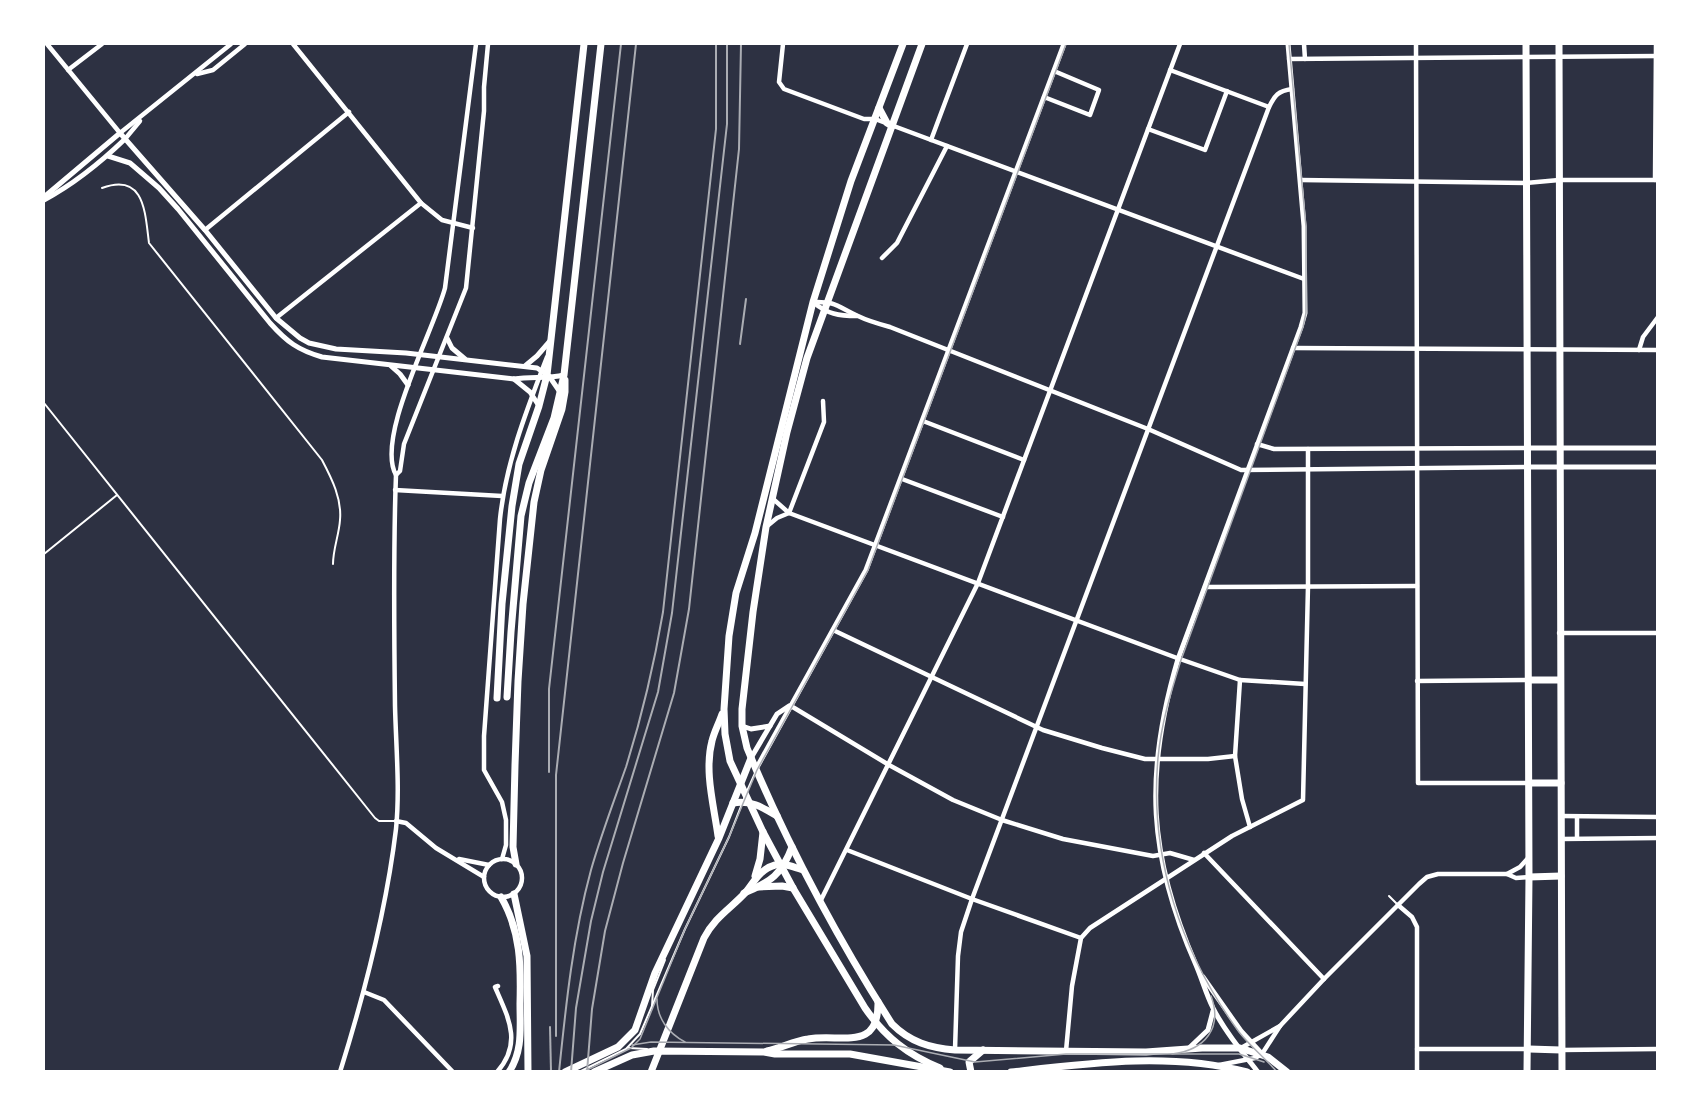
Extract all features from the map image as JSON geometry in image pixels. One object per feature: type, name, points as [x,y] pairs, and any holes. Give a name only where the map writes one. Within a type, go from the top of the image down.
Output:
[{"type":"main road","points":[[497,698],[502,604],[512,506],[519,464],[539,406],[549,352],[584,44]]},
{"type":"main road","points":[[507,698],[519,531],[529,483],[554,418],[564,375],[601,44]]},
{"type":"main road","points":[[903,44],[833,235],[813,302],[755,533],[736,593],[729,636],[724,709],[728,753],[746,799],[793,888],[876,1024],[904,1050],[940,1068]]},
{"type":"main road","points":[[922,44],[824,311],[799,388],[772,498],[753,612],[742,709],[742,726],[751,758],[792,848],[840,941],[892,1024],[906,1036],[936,1048],[955,1050],[1146,1052],[1240,1048],[1262,1054],[1287,1071]]},
{"type":"main road","points":[[1526,44],[1529,783],[1529,1049],[1527,1071]]},
{"type":"main road","points":[[1559,44],[1562,1071]]},
{"type":"main road","points":[[879,108],[887,123],[892,126]]},
{"type":"main road","points":[[516,864],[513,847],[515,765],[523,604],[534,502],[541,470],[562,409],[565,392],[564,375]]},
{"type":"main road","points":[[1528,680],[1560,680]]},
{"type":"main road","points":[[719,838],[711,784],[710,755],[712,742],[724,709]]},
{"type":"main road","points":[[594,1071],[611,1057],[635,1030],[650,986],[719,838],[751,758]]},
{"type":"main road","points":[[1529,783],[1561,783]]},
{"type":"main road","points":[[733,803],[746,799],[779,818]]},
{"type":"main road","points":[[651,1071],[704,938],[717,918],[744,893],[753,880],[759,865],[763,832]]},
{"type":"main road","points":[[757,888],[782,866],[792,848]]},
{"type":"main road","points":[[753,880],[770,867],[782,866],[803,870]]},
{"type":"main road","points":[[1529,878],[1561,876]]},
{"type":"main road","points":[[744,893],[757,888],[783,886],[793,888]]},
{"type":"main road","points":[[514,894],[527,956],[528,1071]]},
{"type":"main road","points":[[501,897],[508,908],[515,930],[520,968],[519,1047],[509,1071]]},
{"type":"main road","points":[[764,1052],[806,1039],[854,1038],[867,1034],[876,1024],[878,1002]]},
{"type":"main road","points":[[1529,1049],[1562,1050]]},
{"type":"main road","points":[[565,1071],[611,1057],[654,1050],[850,1054],[950,1071]]},
{"type":"main road","points":[[971,1071],[969,1062],[983,1050]]},
{"type":"main road","points":[[1055,1067],[1066,1051]]},
{"type":"main road","points":[[1011,1071],[1107,1062],[1188,1062],[1245,1071]]},
{"type":"street","points":[[47,44],[120,134],[205,230],[276,318],[300,338],[322,347],[525,366],[545,376],[560,392]]},
{"type":"street","points":[[68,70],[102,44]]},
{"type":"street","points":[[44,198],[231,44]]},
{"type":"street","points":[[194,74],[213,70],[245,44]]},
{"type":"street","points":[[293,44],[421,203],[436,216],[454,224],[473,228]]},
{"type":"street","points":[[340,1071],[364,992],[384,908],[396,821],[394,632],[396,475],[391,467],[395,424],[442,298],[449,266],[476,44]]},
{"type":"street","points":[[396,475],[400,471],[404,444],[466,288],[488,44]]},
{"type":"street","points":[[783,44],[779,82],[784,89],[864,119],[875,119],[1304,279]]},
{"type":"street","points":[[931,140],[967,44]]},
{"type":"street","points":[[756,769],[861,580],[876,545],[1064,44]]},
{"type":"street","points":[[820,902],[978,583],[1180,44]]},
{"type":"street","points":[[1257,1071],[1214,1009],[1176,918],[1160,855],[1156,816],[1156,760],[1165,700],[1178,659],[1305,313],[1304,226],[1288,44]]},
{"type":"street","points":[[1304,44],[1305,59]]},
{"type":"street","points":[[1416,44],[1418,783],[1529,783]]},
{"type":"street","points":[[1301,180],[1526,183],[1559,180],[1656,180],[1656,44]]},
{"type":"street","points":[[1289,59],[1657,56]]},
{"type":"street","points":[[1170,70],[1269,107]]},
{"type":"street","points":[[1044,98],[1090,115],[1099,90],[1054,71]]},
{"type":"street","points":[[955,1050],[958,956],[961,932],[972,899],[1269,107],[1275,95],[1292,89]]},
{"type":"street","points":[[1148,129],[1205,150],[1227,91]]},
{"type":"street","points":[[205,230],[349,112]]},
{"type":"street","points":[[44,198],[68,187],[108,156],[144,116]]},
{"type":"street","points":[[882,258],[897,243],[947,146]]},
{"type":"street","points":[[108,156],[130,163],[159,188],[270,323],[298,349],[322,357],[514,379],[528,376],[564,375]]},
{"type":"street","points":[[276,318],[421,203]]},
{"type":"street","points":[[813,302],[828,301],[858,316],[1148,429],[1241,470],[1658,467]]},
{"type":"street","points":[[813,302],[824,311],[841,316],[858,316]]},
{"type":"street","points":[[1639,350],[1643,337],[1658,317]]},
{"type":"street","points":[[447,338],[452,348],[466,360]]},
{"type":"street","points":[[525,366],[550,341]]},
{"type":"street","points":[[1293,348],[1658,350]]},
{"type":"street","points":[[390,365],[408,385]]},
{"type":"street","points":[[453,858],[489,865],[501,859],[506,845],[505,811],[484,770],[483,736],[488,656],[502,496],[514,447],[533,396],[545,376]]},
{"type":"street","points":[[514,379],[533,396],[539,406]]},
{"type":"street","points":[[766,527],[777,518],[789,513],[824,422],[823,401]]},
{"type":"street","points":[[923,421],[1024,460]]},
{"type":"street","points":[[1257,444],[1274,449],[1658,448]]},
{"type":"street","points":[[1066,1051],[1072,986],[1081,938],[1090,928],[1204,853],[1303,800],[1308,586],[1308,449]]},
{"type":"street","points":[[902,478],[1003,517]]},
{"type":"street","points":[[395,490],[502,496]]},
{"type":"street","points":[[772,498],[789,513],[1178,659],[1240,680],[1305,684]]},
{"type":"street","points":[[1205,587],[1418,586]]},
{"type":"street","points":[[833,630],[1036,726],[1102,748],[1156,760],[1235,756]]},
{"type":"street","points":[[1559,633],[1658,633]]},
{"type":"street","points":[[1240,680],[1235,756],[1242,799],[1250,827]]},
{"type":"street","points":[[1417,681],[1528,680]]},
{"type":"street","points":[[751,758],[777,714],[791,705]]},
{"type":"street","points":[[791,705],[889,765],[953,800],[1002,820],[1063,839],[1154,856],[1170,853],[1194,860]]},
{"type":"street","points":[[742,726],[760,729],[770,726]]},
{"type":"street","points":[[1561,816],[1658,817]]},
{"type":"street","points":[[1577,817],[1577,838]]},
{"type":"street","points":[[396,821],[406,823],[436,848],[484,877]]},
{"type":"street","points":[[1561,839],[1658,838]]},
{"type":"street","points":[[847,850],[972,899],[1081,938]]},
{"type":"street","points":[[1204,853],[1324,979]]},
{"type":"street","points":[[1507,874],[1520,867],[1528,857]]},
{"type":"street","points":[[489,865],[484,877],[487,888],[501,897],[514,894],[522,879],[520,868],[516,864],[501,859]]},
{"type":"street","points":[[1216,1067],[1262,1054],[1280,1026],[1427,877],[1507,874],[1516,878],[1529,878]]},
{"type":"street","points":[[1398,905],[1412,917],[1417,927],[1417,1071]]},
{"type":"street","points":[[1198,969],[1251,1043],[1262,1054]]},
{"type":"street","points":[[498,986],[495,987],[512,1034],[509,1053],[505,1063],[498,1071]]},
{"type":"street","points":[[364,992],[384,1000],[453,1071]]},
{"type":"street","points":[[1187,1050],[1208,1030],[1214,1009]]},
{"type":"street","points":[[1240,1048],[1280,1026]]},
{"type":"street","points":[[1417,1050],[1529,1049]]},
{"type":"street","points":[[1562,1050],[1658,1049]]},
{"type":"lane","points":[[102,188],[120,184],[131,187],[139,195],[144,203],[149,243],[318,454],[332,479],[338,497],[340,518],[333,564]]},
{"type":"lane","points":[[44,403],[375,818],[379,821],[396,821]]},
{"type":"lane","points":[[44,554],[117,495]]},
{"type":"lane","points":[[579,1071],[627,1049],[640,1034],[685,929],[746,799],[756,769]]},
{"type":"lane","points":[[1389,896],[1398,905]]},
{"type":"lane","points":[[652,1007],[653,990],[673,934]]},
{"type":"lane","points":[[627,1049],[654,1050]]},
{"type":"tram line","points":[[583,1072],[631,1048],[640,1039],[685,929],[729,837],[757,770],[868,570],[1066,44]]},
{"type":"tram line","points":[[1277,1072],[1239,1032],[1218,1002],[1186,936],[1173,902],[1164,867],[1157,795],[1161,733],[1177,672],[1303,327],[1306,313],[1306,227],[1289,44]]},
{"type":"tram line","points":[[1172,1054],[1194,1048],[1208,1036],[1215,1018],[1211,996]]},
{"type":"tram line","points":[[657,999],[661,1019],[673,1034],[685,1042]]},
{"type":"tram line","points":[[632,1045],[651,1042],[894,1045],[975,1062],[1066,1054],[1239,1054],[1264,1062]]},
{"type":"railway","points":[[549,772],[549,689],[621,44]]},
{"type":"railway","points":[[556,1036],[556,775],[636,44]]},
{"type":"railway","points":[[559,1072],[579,920],[595,857],[637,729],[652,671],[663,612],[716,129],[716,44]]},
{"type":"railway","points":[[571,1072],[576,1008],[591,921],[603,872],[658,692],[672,613],[727,124],[727,44]]},
{"type":"railway","points":[[587,1072],[592,1009],[605,931],[674,693],[689,609],[739,149],[741,44]]},
{"type":"railway","points":[[740,344],[746,299]]},
{"type":"railway","points":[[550,1027],[551,1072]]}]
